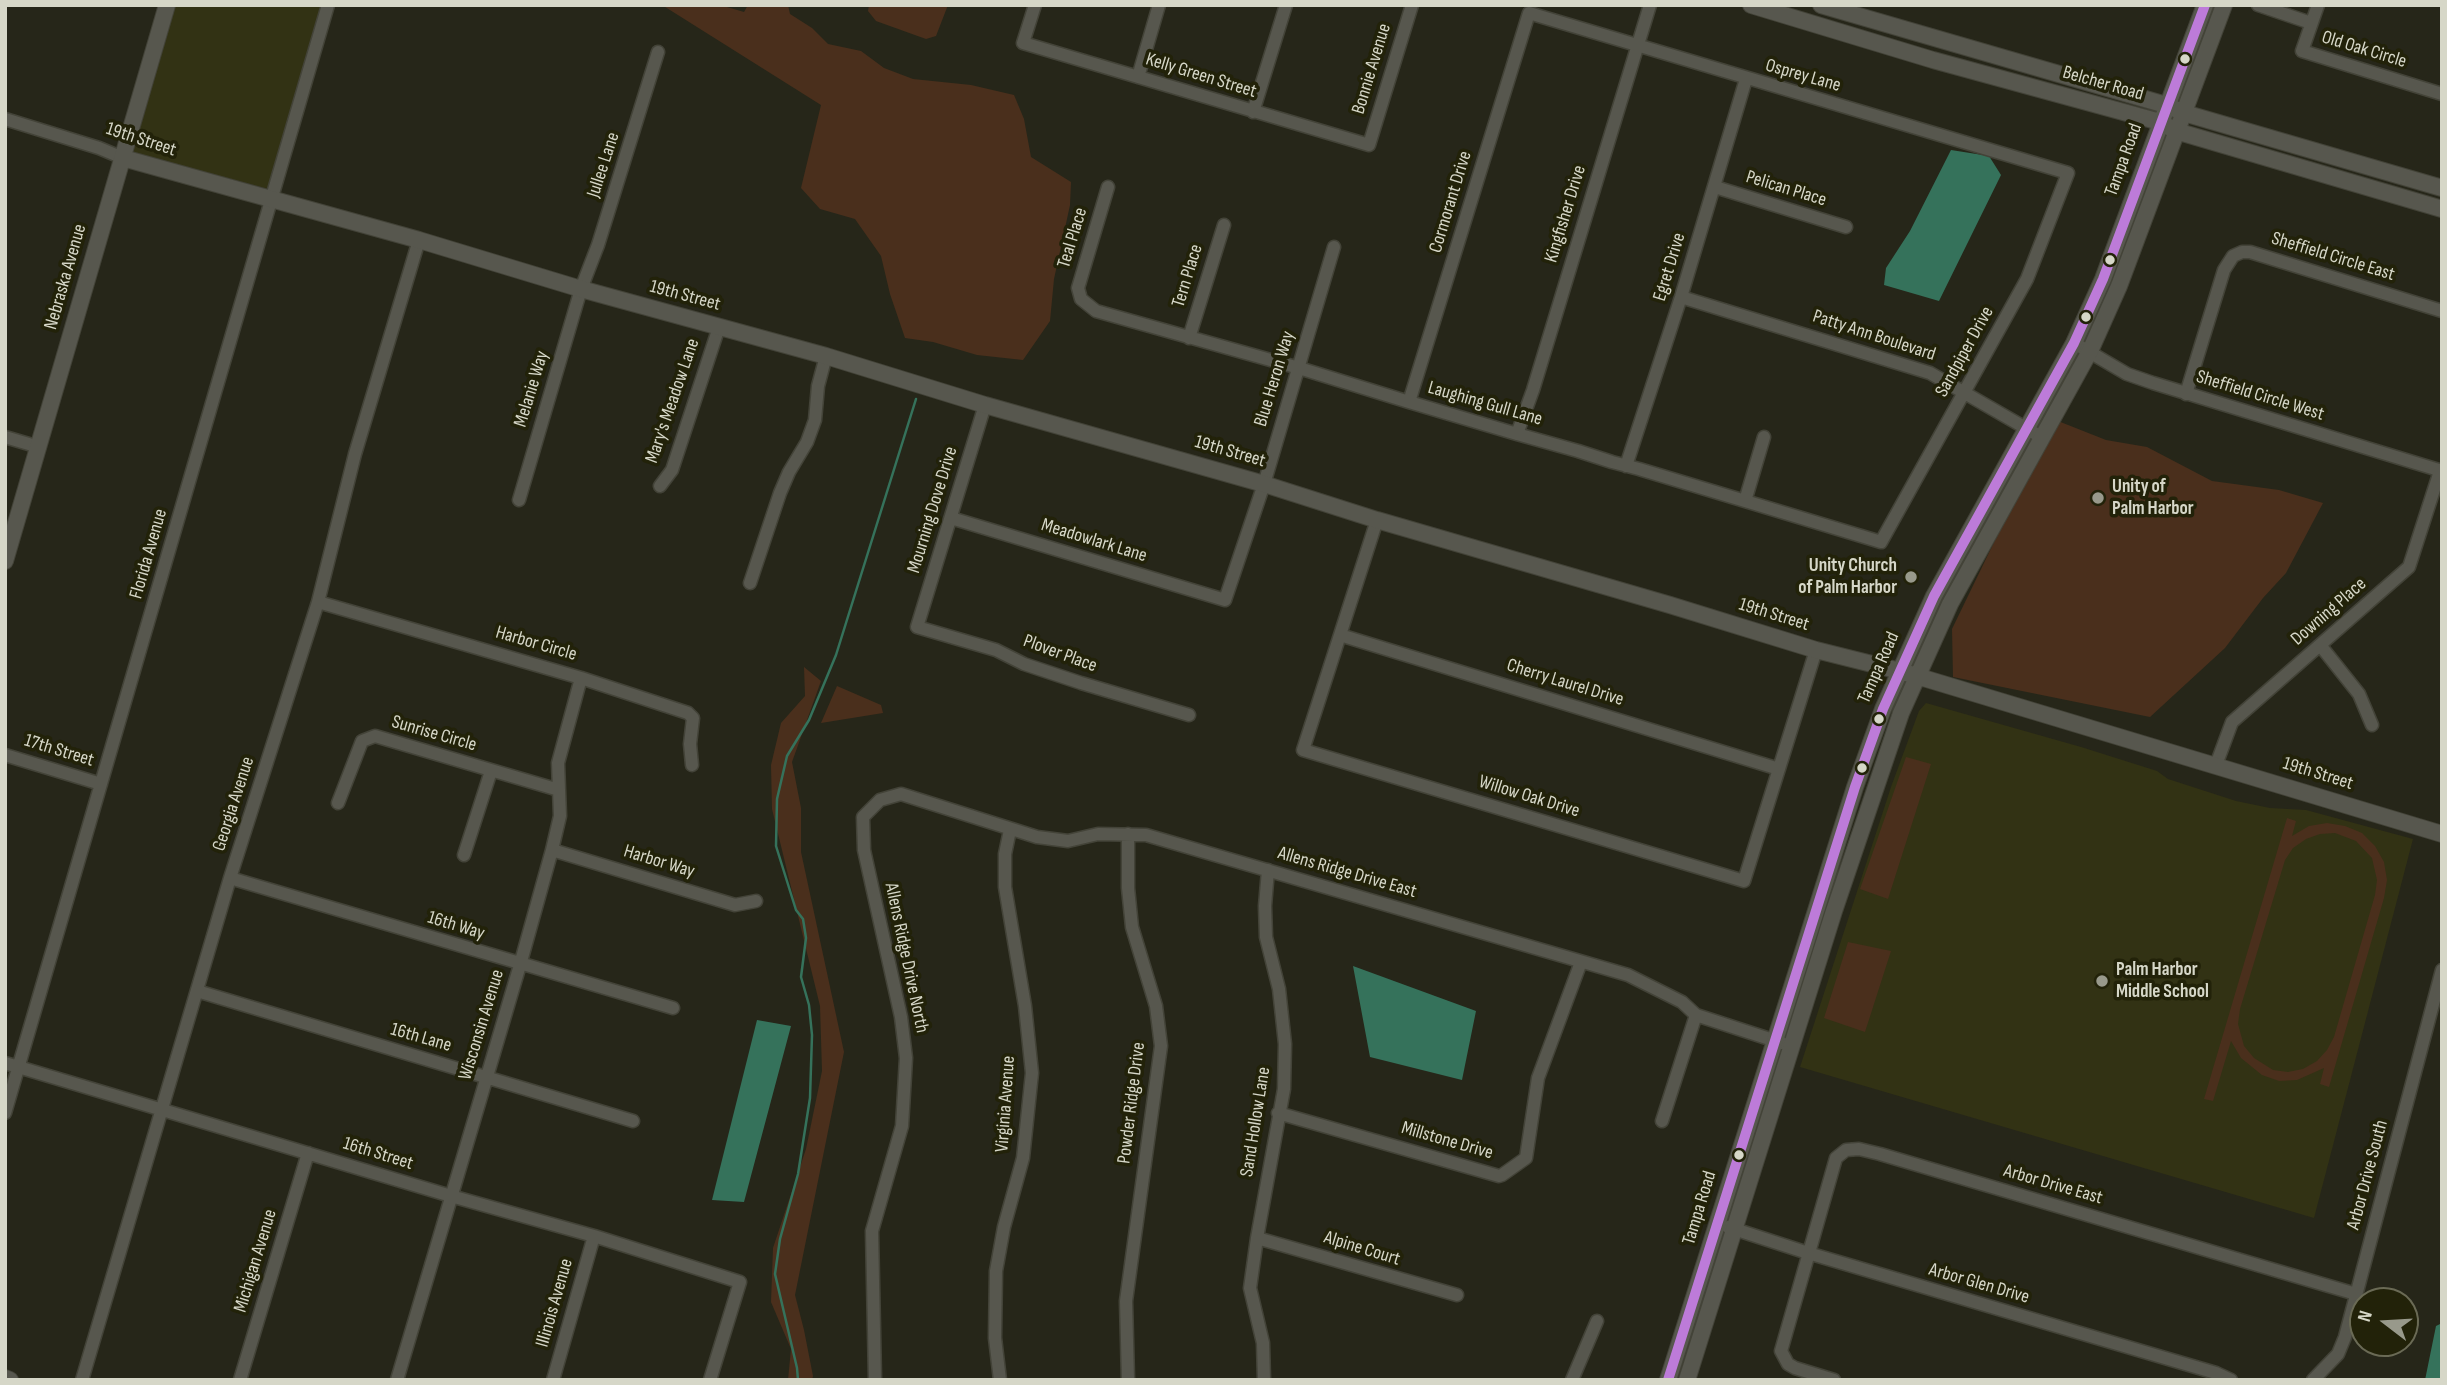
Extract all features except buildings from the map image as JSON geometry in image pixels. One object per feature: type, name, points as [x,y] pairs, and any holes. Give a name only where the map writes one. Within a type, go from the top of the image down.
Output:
[{"type":"main road","name":"Nebraska Avenue","points":[[5,561],[167,5]]},
{"type":"main road","name":"Belcher Road","points":[[1751,5],[1933,60],[2160,122],[2176,131],[2442,209]]},
{"type":"main road","name":"Tampa Road","points":[[1668,1380],[1869,747],[1934,596],[2074,343],[2107,267],[2205,5]]},
{"type":"main road","name":"Tampa Road","points":[[1687,1380],[1834,911],[1887,752],[1950,604],[2090,351],[2119,286],[2224,5]]},
{"type":"main road","name":"Belcher Road","points":[[1824,6],[2442,188]]},
{"type":"main road","name":"19th Street","points":[[123,158],[826,356],[1816,650],[1900,671],[2442,834]]},
{"type":"main road","points":[[1817,906],[1834,911]]},
{"type":"main road","points":[[5,1378],[10,1380]]},
{"type":"street","name":"Florida Avenue","points":[[5,1112],[328,5]]},
{"type":"street","name":"Kelly Green Street","points":[[1035,5],[1023,43],[1369,145]]},
{"type":"street","points":[[1138,77],[1159,5]]},
{"type":"street","points":[[1253,111],[1286,5]]},
{"type":"street","name":"Bonnie Avenue","points":[[1369,145],[1412,5]]},
{"type":"street","name":"Kingfisher Drive","points":[[1517,434],[1533,390],[1650,5]]},
{"type":"street","name":"Old Oak Circle","points":[[2258,5],[2311,23]]},
{"type":"street","name":"Old Oak Circle","points":[[2318,5],[2302,51],[2442,94]]},
{"type":"street","points":[[1820,26],[1824,6]]},
{"type":"street","name":"Osprey Lane","points":[[1529,13],[2067,173]]},
{"type":"street","name":"Cormorant Drive","points":[[1409,402],[1529,13]]},
{"type":"street","name":"Jullee Lane","points":[[581,289],[598,245],[658,52]]},
{"type":"street","name":"Egret Drive","points":[[1626,466],[1681,297],[1746,79]]},
{"type":"street","name":"19th Street","points":[[5,119],[123,158]]},
{"type":"street","name":"Sandpiper Drive","points":[[1881,542],[2027,279],[2067,173]]},
{"type":"street","name":"Teal Place","points":[[1081,299],[1078,288],[1108,187]]},
{"type":"street","name":"Pelican Place","points":[[1715,187],[1846,227]]},
{"type":"street","name":"Tern Place","points":[[1189,338],[1224,225]]},
{"type":"street","name":"Georgia Avenue","points":[[82,1380],[230,878],[318,602],[355,454],[419,240]]},
{"type":"street","name":"Blue Heron Way","points":[[1225,600],[1264,484],[1334,247]]},
{"type":"street","name":"Sheffield Circle East","points":[[2186,394],[2224,270],[2233,256],[2242,252],[2250,252],[2442,311]]},
{"type":"street","name":"Melanie Way","points":[[519,500],[581,289]]},
{"type":"street","name":"Patty Ann Boulevard","points":[[1681,297],[1930,373],[2043,438]]},
{"type":"street","name":"Laughing Gull Lane","points":[[1081,299],[1096,311],[1299,368],[1881,542]]},
{"type":"street","name":"Mary's Meadow Lane","points":[[660,486],[672,470],[719,327]]},
{"type":"street","name":"Sheffield Circle West","points":[[2074,343],[2127,374],[2441,471]]},
{"type":"street","points":[[750,583],[780,493],[807,442],[815,420],[818,386],[826,356]]},
{"type":"street","name":"Mourning Dove Drive","points":[[917,627],[985,405]]},
{"type":"street","points":[[5,437],[38,447]]},
{"type":"street","points":[[1745,501],[1764,437]]},
{"type":"street","name":"Downing Place","points":[[2216,765],[2232,722],[2409,567],[2441,471]]},
{"type":"street","name":"Meadowlark Lane","points":[[951,518],[1225,600]]},
{"type":"street","name":"Willow Oak Drive","points":[[1377,520],[1303,750],[1744,881],[1816,650]]},
{"type":"street","name":"Harbor Circle","points":[[318,602],[581,678],[688,713],[693,718],[690,744],[692,765]]},
{"type":"street","name":"Plover Place","points":[[917,627],[996,650],[1024,664],[1080,683],[1189,715]]},
{"type":"street","name":"Cherry Laurel Drive","points":[[1340,635],[1779,769]]},
{"type":"street","points":[[2320,645],[2359,694],[2372,725]]},
{"type":"street","name":"Wisconsin Avenue","points":[[397,1380],[520,965],[561,816],[558,763],[581,678]]},
{"type":"street","name":"Sunrise Circle","points":[[338,803],[362,741],[375,736],[559,790]]},
{"type":"street","name":"17th Street","points":[[5,755],[101,783]]},
{"type":"street","points":[[464,855],[491,771]]},
{"type":"street","name":"Allens Ridge Drive East","points":[[880,800],[901,794],[1037,837],[1068,841],[1098,834],[1146,835],[1628,975],[1682,1002],[1696,1016],[1792,1046]]},
{"type":"street","name":"Allens Ridge Drive North","points":[[875,1380],[872,1231],[902,1126],[906,1058],[901,1017],[864,850],[863,817],[880,800]]},
{"type":"street","name":"Virginia Avenue","points":[[1000,1380],[995,1338],[996,1271],[1004,1227],[1023,1158],[1032,1073],[1026,1006],[1005,887],[1005,854],[1010,830]]},
{"type":"street","name":"Powder Ridge Drive","points":[[1128,834],[1128,888],[1132,927],[1156,1006],[1161,1046],[1126,1301],[1128,1380]]},
{"type":"street","name":"Harbor Way","points":[[552,850],[735,905],[756,901]]},
{"type":"street","name":"Sand Hollow Lane","points":[[1264,1380],[1263,1343],[1250,1288],[1283,1089],[1285,1044],[1279,989],[1266,937],[1268,870]]},
{"type":"street","name":"16th Way","points":[[230,878],[673,1008]]},
{"type":"street","name":"Millstone Drive","points":[[1278,1113],[1502,1175],[1526,1158],[1538,1078],[1581,962]]},
{"type":"street","name":"Arbor Drive South","points":[[2358,1287],[2442,970]]},
{"type":"street","name":"16th Lane","points":[[197,992],[634,1121]]},
{"type":"street","points":[[1662,1121],[1696,1016]]},
{"type":"street","name":"16th Street","points":[[5,1063],[740,1282],[710,1380]]},
{"type":"street","name":"Arbor Drive East","points":[[1808,1253],[1836,1158],[1846,1150],[1860,1149],[2349,1292]]},
{"type":"street","name":"Michigan Avenue","points":[[240,1380],[308,1153]]},
{"type":"street","name":"Arbor Glen Drive","points":[[1717,1224],[2216,1373],[2231,1380]]},
{"type":"street","name":"Illinois Avenue","points":[[553,1380],[594,1237]]},
{"type":"street","name":"Alpine Court","points":[[1257,1238],[1457,1295]]},
{"type":"street","points":[[1808,1253],[1781,1351],[1788,1364],[1795,1368],[1834,1380]]},
{"type":"street","points":[[1572,1380],[1597,1321]]},
{"type":"street","name":"Arbor Drive South","points":[[2313,1380],[2338,1354],[2349,1321]]},
{"type":"shaded area","points":[[173,5],[322,5],[268,189],[131,152]]},
{"type":"shaded area","points":[[662,5],[720,5],[744,12],[748,5],[788,5],[790,14],[812,28],[828,44],[861,51],[884,68],[913,79],[971,85],[1014,95],[1024,119],[1031,157],[1071,182],[1070,205],[1054,279],[1050,321],[1023,360],[977,355],[933,342],[905,338],[881,256],[855,219],[820,209],[801,188],[821,105]]},
{"type":"shaded area","points":[[869,5],[948,5],[936,36],[926,39],[876,21],[868,11]]},
{"type":"shaded area","points":[[1951,150],[1989,156],[2001,175],[1939,301],[1884,285],[1886,268],[1910,231]]},
{"type":"shaded area","points":[[2058,421],[2106,440],[2147,447],[2212,481],[2279,490],[2323,503],[2286,573],[2225,648],[2150,717],[1953,677],[1952,629],[2014,501]]},
{"type":"shaded area","points":[[804,667],[821,681],[792,762],[801,808],[801,852],[844,1052],[795,1295],[813,1376],[812,1380],[788,1380],[791,1349],[771,1302],[773,1248],[806,1149],[822,1071],[820,1006],[772,809],[771,765],[781,723],[805,696]]},
{"type":"shaded area","points":[[837,686],[881,705],[883,713],[821,723]]},
{"type":"shaded area","name":"Palm Harbor Middle School","points":[[1926,703],[2157,771],[2168,779],[2236,801],[2270,808],[2306,810],[2413,839],[2314,1218],[1800,1067],[1891,787],[1919,711]]},
{"type":"shaded area","points":[[1906,757],[1931,764],[1888,899],[1860,889]]},
{"type":"shaded area","points":[[2287,818],[2296,821],[2292,836],[2309,826],[2327,823],[2362,833],[2375,846],[2384,862],[2387,880],[2329,1087],[2320,1084],[2324,1068],[2297,1080],[2279,1081],[2262,1075],[2241,1058],[2231,1041],[2213,1101],[2204,1099]],"holes":[[[2335,833],[2356,841],[2372,858],[2377,880],[2334,1037],[2317,1061],[2303,1069],[2288,1072],[2273,1070],[2254,1058],[2244,1046],[2238,1024],[2240,1009],[2285,860],[2293,848],[2320,834]]]},
{"type":"shaded area","points":[[1848,942],[1891,951],[1865,1032],[1824,1018]]},
{"type":"shaded area","points":[[1353,966],[1476,1011],[1462,1080],[1370,1057]]},
{"type":"shaded area","points":[[757,1020],[791,1026],[744,1202],[712,1200]]},
{"type":"shaded area","points":[[2442,1323],[2442,1380],[2425,1380],[2436,1326]]},
{"type":"waterway","points":[[798,1380],[775,1274],[780,1239],[798,1174],[810,1098],[812,1035],[809,1005],[801,977],[806,938],[803,919],[796,910],[776,846],[777,799],[787,756],[809,720],[836,655],[916,399]]},
{"type":"transit line","points":[[1668,1380],[1855,787],[1883,709],[1934,596],[2074,343],[2103,279],[2205,5]]},
{"type":"place","name":"Unity of Palm Harbor","points":[[2098,498]]},
{"type":"place","name":"Unity Church of Palm Harbor","points":[[1911,577]]},
{"type":"place","name":"Palm Harbor Middle School","points":[[2102,981]]}]
